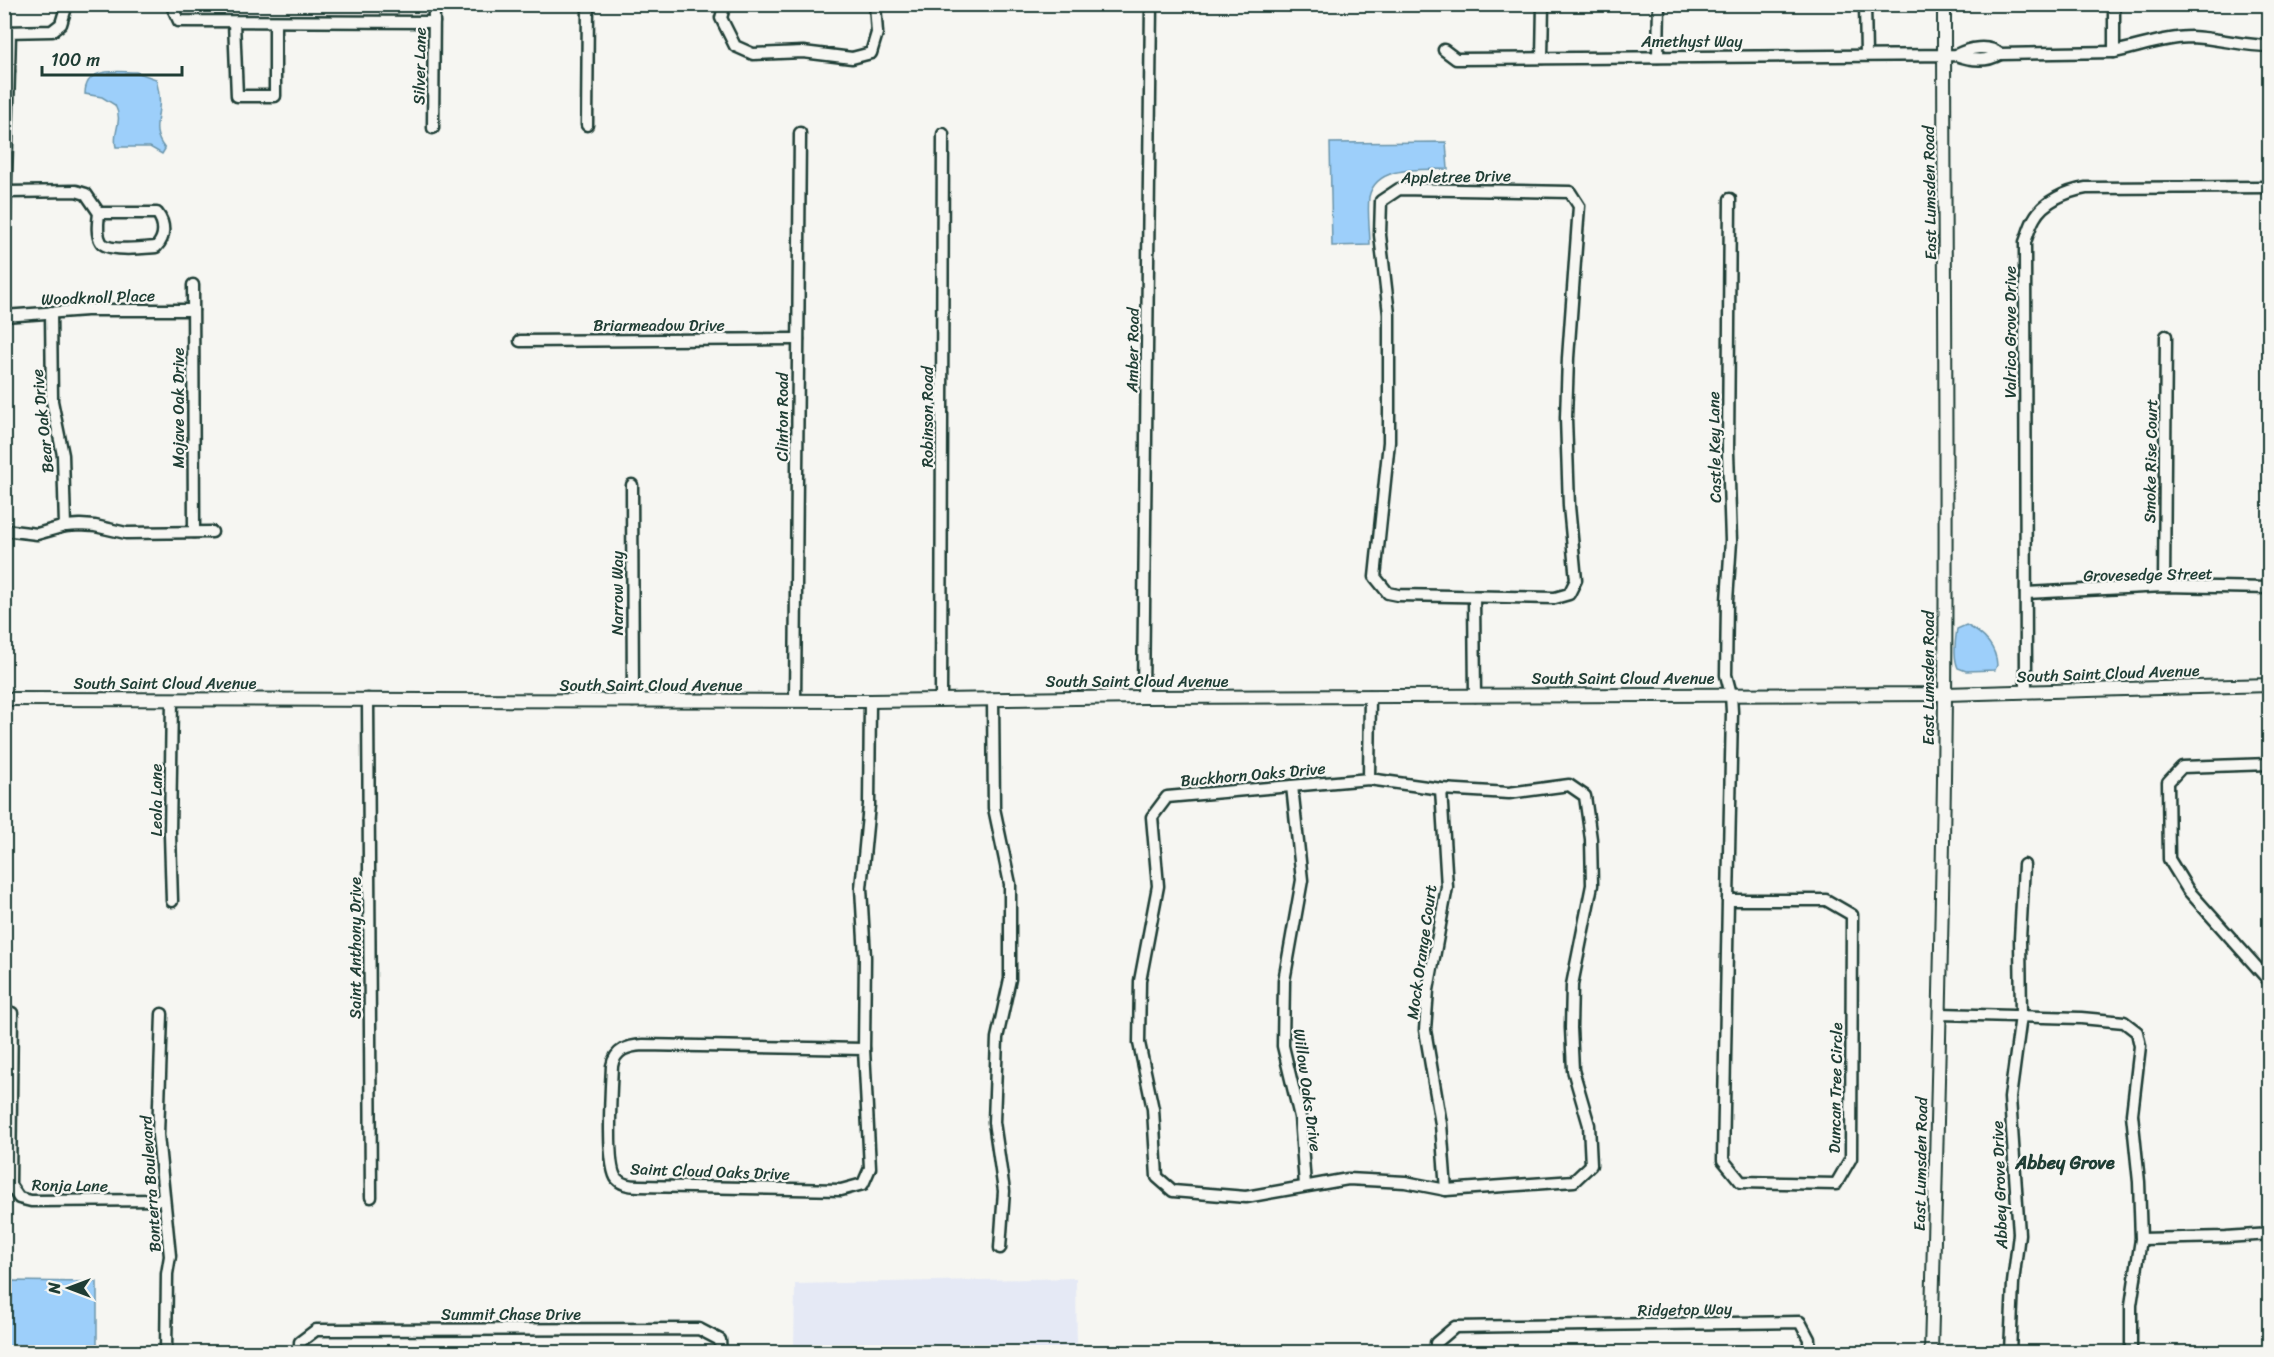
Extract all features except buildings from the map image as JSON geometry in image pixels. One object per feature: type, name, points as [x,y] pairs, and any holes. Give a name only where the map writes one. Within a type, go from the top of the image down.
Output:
[{"type":"street","points":[[4,251],[7,192],[7,32],[52,31],[61,24],[67,4]]},
{"type":"street","points":[[171,4],[179,21],[434,22]]},
{"type":"street","name":"Silver Lane","points":[[433,128],[434,4]]},
{"type":"street","points":[[587,125],[588,4]]},
{"type":"street","points":[[725,4],[721,18],[735,46],[753,54],[803,52],[852,58],[871,53],[877,33],[875,4]]},
{"type":"street","name":"Amber Road","points":[[1143,697],[1151,4]]},
{"type":"street","points":[[1542,4],[1542,58]]},
{"type":"street","points":[[1658,57],[1659,4]]},
{"type":"street","points":[[1865,4],[1866,55]]},
{"type":"street","name":"East Lumsden Road","points":[[1931,1353],[1945,694],[1950,55],[1944,4]]},
{"type":"street","points":[[2114,4],[2114,52]]},
{"type":"street","points":[[234,22],[237,96],[274,96],[275,22]]},
{"type":"street","name":"Amethyst Way","points":[[1444,50],[1456,59],[1866,55],[1950,55],[1967,59],[1993,58],[2000,54],[2114,52],[2189,37],[2250,46],[2270,46]]},
{"type":"street","name":"Clinton Road","points":[[795,701],[800,133]]},
{"type":"street","name":"Robinson Road","points":[[941,699],[943,134]]},
{"type":"street","name":"Valrico Grove Drive","points":[[2026,692],[2025,242],[2034,217],[2049,203],[2068,191],[2086,188],[2270,187]]},
{"type":"street","name":"Appletree Drive","points":[[1399,189],[1570,192],[1579,206],[1566,418],[1569,506],[1576,580],[1569,594],[1555,598],[1474,598],[1388,593],[1375,578],[1389,442],[1389,314],[1380,235],[1381,201],[1399,189]]},
{"type":"street","points":[[7,192],[76,191],[86,194],[99,213],[100,239],[105,246],[114,248],[156,247],[162,240],[162,219],[157,213],[99,213]]},
{"type":"street","name":"Castle Key Lane","points":[[1731,199],[1728,399],[1731,541],[1726,675],[1731,694]]},
{"type":"street","name":"Mojave Oak Drive","points":[[193,285],[194,532]]},
{"type":"street","name":"Woodknoll Place","points":[[4,316],[87,310],[193,310]]},
{"type":"street","name":"Bear Oak Drive","points":[[51,312],[52,401],[63,455],[65,526]]},
{"type":"street","name":"Smoke Rise Court","points":[[2164,586],[2166,336]]},
{"type":"street","name":"Briarmeadow Drive","points":[[520,341],[798,339]]},
{"type":"street","name":"Narrow Way","points":[[632,485],[633,701]]},
{"type":"street","points":[[4,530],[37,534],[65,526],[95,526],[126,533],[212,532]]},
{"type":"street","name":"Grovesedge Street","points":[[2026,593],[2164,586],[2270,588]]},
{"type":"street","points":[[1474,598],[1475,696]]},
{"type":"street","name":"South Saint Cloud Avenue","points":[[4,699],[870,701],[1143,697],[1945,694],[2270,685]]},
{"type":"street","name":"Duncan Tree Circle","points":[[1728,900],[1826,900],[1852,915],[1851,1158],[1836,1184],[1741,1182],[1723,1160],[1731,694]]},
{"type":"street","points":[[1369,779],[1370,696]]},
{"type":"street","name":"Saint Anthony Drive","points":[[368,699],[371,1197]]},
{"type":"street","points":[[993,699],[994,808],[1010,884],[1010,979],[997,1038],[994,1122],[1004,1191],[1000,1248]]},
{"type":"street","name":"Leola Lane","points":[[172,700],[170,834],[172,901]]},
{"type":"street","name":"Saint Cloud Oaks Drive","points":[[864,1049],[643,1045],[622,1049],[615,1056],[612,1066],[611,1160],[614,1175],[622,1184],[639,1186],[841,1190],[863,1184],[870,1168],[864,1049],[865,957],[861,888],[869,805],[870,701]]},
{"type":"street","points":[[2270,764],[2182,767],[2168,782],[2169,859],[2188,890],[2270,982]]},
{"type":"street","name":"Buckhorn Oaks Drive","points":[[1369,779],[1441,789],[1509,793],[1569,785],[1585,796],[1591,839],[1592,885],[1572,986],[1571,1028],[1573,1070],[1590,1125],[1591,1165],[1574,1181],[1446,1190],[1405,1182],[1348,1179],[1246,1197],[1173,1191],[1157,1177],[1153,1109],[1139,1043],[1140,981],[1158,886],[1152,817],[1167,797],[1369,779]]},
{"type":"street","name":"Willow Oaks Drive","points":[[1292,786],[1302,880],[1284,981],[1283,1046],[1300,1117],[1305,1185]]},
{"type":"street","name":"Mock Orange Court","points":[[1441,789],[1447,887],[1428,990],[1425,1030],[1441,1124],[1446,1190]]},
{"type":"street","name":"Abbey Grove Drive","points":[[2010,1353],[2019,1234],[2010,1098],[2021,1016],[2020,939],[2024,864]]},
{"type":"street","name":"Ronja Lane","points":[[12,1013],[10,1185],[19,1198],[31,1201],[164,1200]]},
{"type":"street","name":"Bonterra Boulevard","points":[[162,1014],[158,1135],[170,1256],[167,1274],[166,1353]]},
{"type":"street","points":[[1940,1014],[2124,1022],[2137,1032],[2140,1046],[2132,1114],[2139,1182],[2141,1239],[2131,1305],[2131,1353]]},
{"type":"street","points":[[2141,1239],[2270,1234]]},
{"type":"street","name":"Ridgetop Way","points":[[1437,1353],[1437,1343],[1455,1327],[1800,1322],[1809,1339],[1809,1353]]},
{"type":"street","name":"Summit Chase Drive","points":[[300,1353],[300,1342],[316,1330],[699,1329],[720,1340],[721,1353]]},
{"type":"shaded area","points":[[1076,1278],[1077,1352],[794,1352],[795,1284]]},
{"type":"water","points":[[103,72],[136,72],[156,79],[160,101],[157,134],[165,149],[162,154],[150,147],[116,147],[118,117],[115,105],[102,97],[85,94],[86,85],[96,75]]},
{"type":"water","points":[[1446,142],[1448,169],[1402,171],[1390,174],[1373,186],[1368,203],[1370,245],[1332,246],[1330,143]]},
{"type":"water","points":[[1966,625],[1983,636],[1991,646],[1996,658],[1995,670],[1966,671],[1958,668],[1955,654],[1957,629]]},
{"type":"water","points":[[5,1281],[97,1282],[97,1352],[5,1352]]},
{"type":"district","name":"Abbey Grove","points":[[2065,1163]]}]
